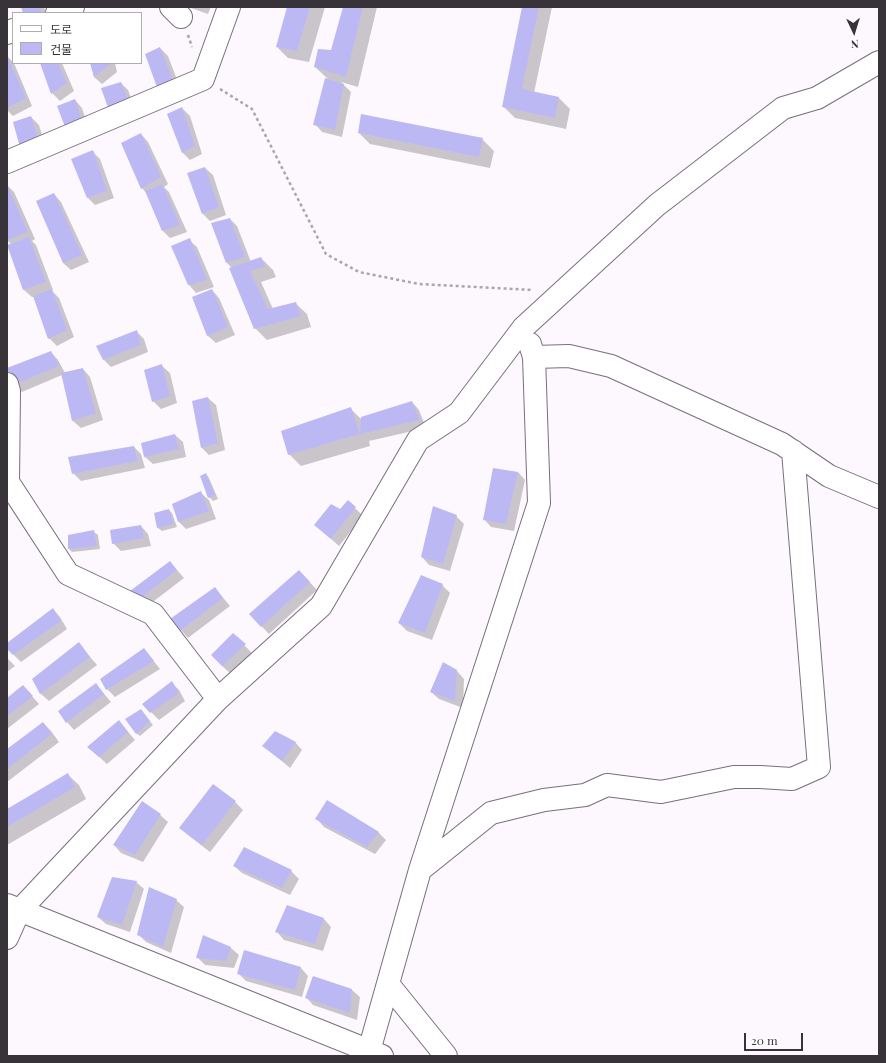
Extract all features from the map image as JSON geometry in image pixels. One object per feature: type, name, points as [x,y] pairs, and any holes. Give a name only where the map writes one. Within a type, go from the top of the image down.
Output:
[{"type":"street","points":[[60,12],[73,7]]},
{"type":"street","points":[[7,162],[203,79],[229,7]]},
{"type":"street","points":[[7,938],[13,908],[218,699],[321,606],[418,440],[459,413],[524,327],[657,205],[783,108],[818,98],[879,62]]},
{"type":"street","points":[[13,908],[375,1053],[388,984],[420,870],[539,503],[534,357],[524,327]]},
{"type":"street","points":[[534,357],[569,356],[611,366],[782,444],[829,476],[879,497]]},
{"type":"street","points":[[7,384],[9,392],[8,482],[68,574],[153,614],[218,699]]},
{"type":"street","points":[[420,870],[491,813],[544,800],[585,795],[607,785],[661,792],[734,777],[760,776],[792,779],[819,766],[793,451]]},
{"type":"street","points":[[388,984],[446,1056]]},
{"type":"path","points":[[176,12],[203,79],[252,109],[326,254],[359,272],[420,284],[562,292]]},
{"type":"building","points":[[21,7],[39,7],[42,12],[23,12]]},
{"type":"building","points":[[287,7],[310,7],[297,51],[276,47]]},
{"type":"building","points":[[343,7],[363,7],[346,77],[314,67],[318,49],[331,50]]},
{"type":"building","points":[[522,7],[539,7],[522,89],[559,97],[555,118],[502,107]]},
{"type":"building","points":[[160,47],[175,85],[158,90],[145,54]]},
{"type":"building","points":[[7,55],[26,98],[7,108]]},
{"type":"building","points":[[40,64],[58,64],[67,83],[51,94]]},
{"type":"building","points":[[90,64],[110,64],[94,77]]},
{"type":"building","points":[[325,78],[344,84],[335,130],[313,125]]},
{"type":"building","points":[[121,82],[130,105],[110,113],[101,88]]},
{"type":"building","points":[[75,99],[83,124],[67,132],[57,106]]},
{"type":"building","points":[[182,107],[195,146],[182,153],[167,114]]},
{"type":"building","points":[[361,114],[483,138],[479,157],[358,133]]},
{"type":"building","points":[[31,116],[40,144],[21,151],[13,122]]},
{"type":"building","points":[[141,133],[161,177],[141,189],[121,143]]},
{"type":"building","points":[[93,150],[107,191],[87,198],[71,159]]},
{"type":"building","points":[[205,167],[219,207],[202,214],[187,173]]},
{"type":"building","points":[[162,184],[180,225],[162,231],[145,191]]},
{"type":"building","points":[[7,185],[28,232],[7,240]]},
{"type":"building","points":[[54,193],[82,255],[63,263],[36,201]]},
{"type":"building","points":[[230,218],[245,257],[226,263],[211,223]]},
{"type":"building","points":[[29,237],[46,282],[23,290],[7,245]]},
{"type":"building","points":[[190,238],[207,280],[188,285],[171,246]]},
{"type":"building","points":[[261,257],[265,266],[250,271],[268,309],[296,302],[301,316],[254,329],[229,268]]},
{"type":"building","points":[[52,289],[67,330],[48,339],[33,296]]},
{"type":"building","points":[[212,289],[228,327],[207,336],[192,297]]},
{"type":"building","points":[[137,330],[141,345],[103,360],[96,346]]},
{"type":"building","points":[[51,351],[59,366],[13,385],[7,368]]},
{"type":"building","points":[[162,364],[170,396],[152,402],[144,370]]},
{"type":"building","points":[[83,368],[96,413],[72,421],[61,373]]},
{"type":"building","points":[[208,397],[218,443],[201,448],[192,401]]},
{"type":"building","points":[[412,401],[420,420],[360,434],[361,417]]},
{"type":"building","points":[[351,407],[360,434],[288,455],[281,431]]},
{"type":"building","points":[[175,434],[179,449],[144,457],[141,443]]},
{"type":"building","points":[[134,446],[138,461],[72,474],[68,457]]},
{"type":"building","points":[[493,468],[518,472],[506,524],[483,520]]},
{"type":"building","points":[[206,473],[215,495],[208,498],[200,476]]},
{"type":"building","points":[[201,491],[209,511],[178,522],[172,504]]},
{"type":"building","points":[[348,500],[356,507],[331,539],[314,525],[331,504],[340,509]]},
{"type":"building","points":[[433,506],[457,515],[443,564],[421,557]]},
{"type":"building","points":[[169,509],[174,524],[157,528],[154,513]]},
{"type":"building","points":[[141,525],[144,538],[112,544],[110,530]]},
{"type":"building","points":[[94,530],[97,546],[68,549],[68,535]]},
{"type":"building","points":[[170,561],[177,570],[133,604],[126,594]]},
{"type":"building","points":[[299,570],[310,582],[261,627],[249,614]]},
{"type":"building","points":[[421,575],[443,584],[425,633],[398,623]]},
{"type":"building","points":[[215,587],[223,598],[180,631],[170,619]]},
{"type":"building","points":[[53,608],[61,621],[13,655],[7,649],[7,643]]},
{"type":"building","points":[[233,633],[246,644],[222,666],[211,655]]},
{"type":"building","points":[[79,642],[90,657],[40,694],[32,679]]},
{"type":"building","points":[[144,648],[154,661],[106,690],[100,679]]},
{"type":"building","points":[[443,662],[457,670],[455,701],[430,692]]},
{"type":"building","points":[[172,681],[179,693],[150,713],[142,704]]},
{"type":"building","points":[[96,683],[104,694],[66,723],[58,711]]},
{"type":"building","points":[[23,685],[33,696],[7,716],[7,698]]},
{"type":"building","points":[[141,709],[150,721],[136,734],[125,719]]},
{"type":"building","points":[[119,720],[128,732],[99,757],[87,747]]},
{"type":"building","points":[[43,722],[52,734],[7,769],[7,749]]},
{"type":"building","points":[[275,731],[296,742],[282,761],[262,746]]},
{"type":"building","points":[[68,773],[75,787],[7,827],[7,809]]},
{"type":"building","points":[[213,784],[236,801],[202,845],[179,828]]},
{"type":"building","points":[[327,800],[379,832],[367,847],[315,819]]},
{"type":"building","points":[[142,801],[161,814],[135,855],[113,845]]},
{"type":"building","points":[[244,847],[292,870],[282,888],[233,866]]},
{"type":"building","points":[[112,877],[137,881],[122,925],[97,917]]},
{"type":"building","points":[[149,887],[177,899],[163,947],[137,935]]},
{"type":"building","points":[[287,905],[324,918],[315,944],[275,932]]},
{"type":"building","points":[[203,935],[231,947],[226,961],[196,958]]},
{"type":"building","points":[[244,950],[301,967],[295,990],[237,974]]},
{"type":"building","points":[[313,976],[352,989],[350,1013],[305,998]]}]
